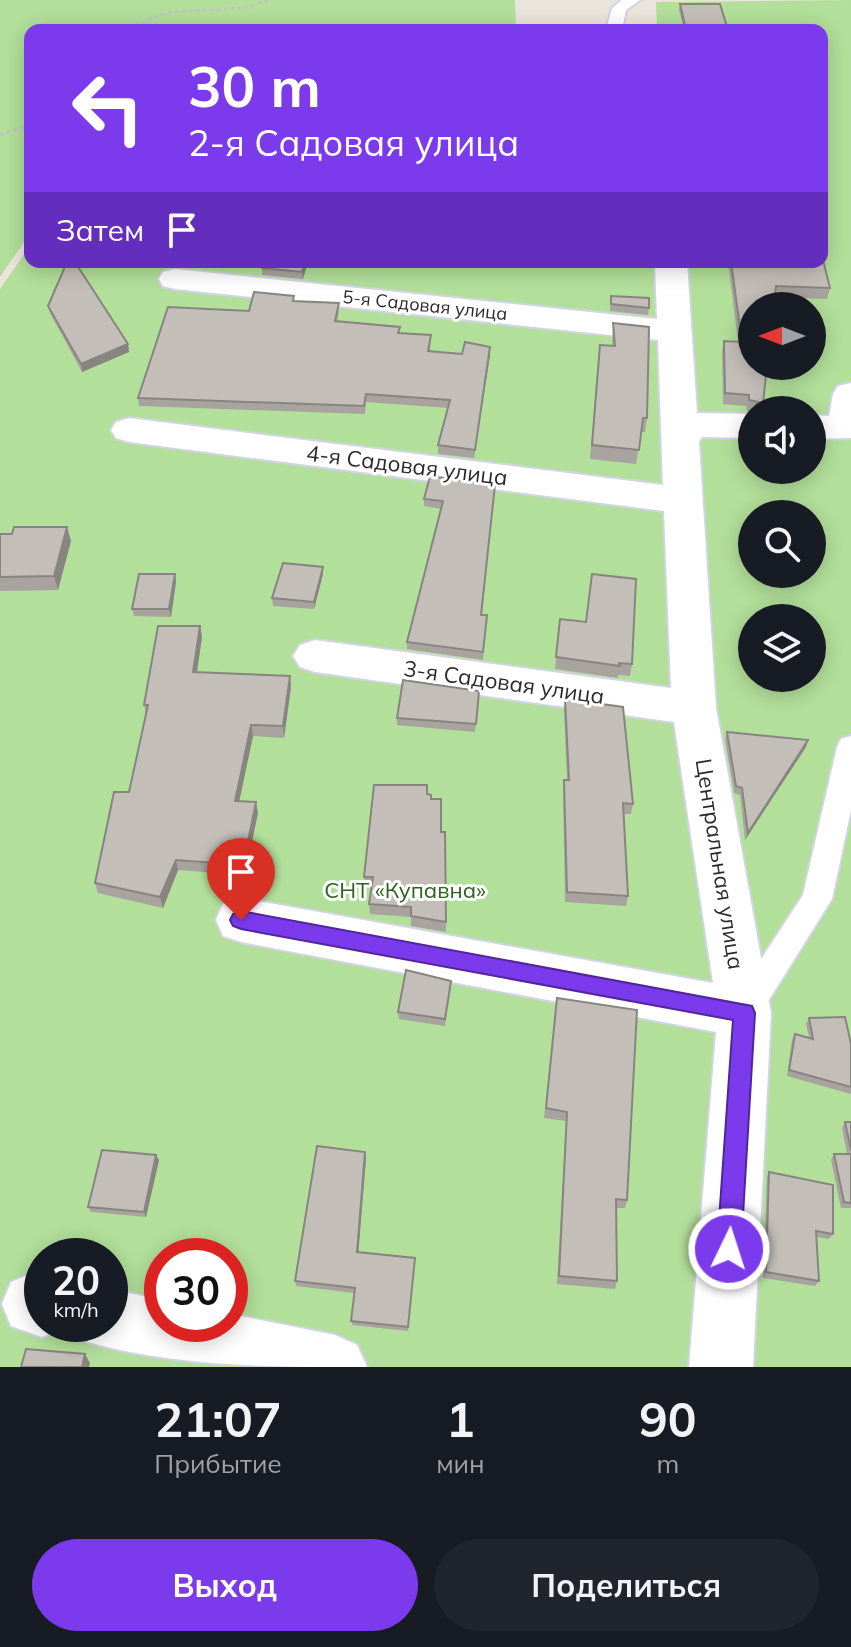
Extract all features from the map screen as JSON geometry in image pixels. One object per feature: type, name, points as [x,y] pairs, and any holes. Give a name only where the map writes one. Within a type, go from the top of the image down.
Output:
[{"type":"street","name":"Центральная улица","points":[[671,268],[694,708],[744,1013],[721,1367]]},
{"type":"street","name":"5-я Садовая улица","points":[[175,279],[675,331]]},
{"type":"street","points":[[681,440],[692,425],[738,426]]},
{"type":"street","name":"4-я Садовая улица","points":[[129,430],[684,501]]},
{"type":"street","name":"3-я Садовая улица","points":[[315,656],[694,708]]},
{"type":"street","points":[[241,920],[744,1013]]},
{"type":"street","points":[[128,1324],[335,1367]]},
{"type":"lane","points":[[615,24],[619,8],[633,0]]},
{"type":"lane","points":[[744,1013],[817,899],[851,747]]},
{"type":"path","points":[[137,24],[171,11],[208,11],[260,4],[268,0]]},
{"type":"path","points":[[0,135],[24,126]]},
{"type":"green space","points":[[0,0],[515,0],[516,24],[24,24],[24,242],[0,277]]},
{"type":"green space","name":"СНТ «Купавна»","points":[[851,0],[851,1367],[0,1367],[0,289],[24,255],[24,268],[828,268],[828,24],[657,24],[656,2]]},
{"type":"building","points":[[680,4],[720,4],[726,24],[685,24]]},
{"type":"building","points":[[64,268],[79,268],[128,344],[81,364],[48,306]]},
{"type":"building","points":[[262,268],[303,268],[302,272]]},
{"type":"building","points":[[732,268],[825,268],[830,288],[776,286],[775,292],[738,292],[738,313]]},
{"type":"building","points":[[254,292],[294,296],[293,301],[339,303],[335,321],[400,327],[398,333],[431,335],[428,351],[462,354],[465,342],[490,347],[475,450],[438,445],[450,400],[366,394],[364,406],[138,398],[168,307],[249,311]]},
{"type":"building","points":[[611,296],[649,298],[649,308],[611,304]]},
{"type":"building","points":[[613,323],[649,327],[647,418],[643,418],[639,450],[592,445],[600,345],[615,346]]},
{"type":"building","points":[[724,341],[738,342],[738,380],[765,380],[764,396],[725,393]]},
{"type":"building","points":[[430,476],[495,485],[481,615],[487,615],[483,652],[407,642],[443,501],[424,499]]},
{"type":"building","points":[[14,527],[67,527],[54,576],[0,577],[0,534],[12,534]]},
{"type":"building","points":[[283,563],[323,567],[314,602],[272,598]]},
{"type":"building","points":[[139,574],[175,574],[169,609],[132,609]]},
{"type":"building","points":[[592,574],[636,579],[632,664],[619,663],[620,666],[556,657],[560,619],[586,622]]},
{"type":"building","points":[[158,626],[200,626],[193,672],[290,676],[283,726],[251,725],[235,801],[256,802],[243,865],[176,860],[160,897],[95,883],[114,792],[129,792],[148,705],[144,705]]},
{"type":"building","points":[[403,680],[479,691],[476,724],[397,718]]},
{"type":"building","points":[[565,699],[623,707],[633,804],[623,803],[628,896],[567,892],[564,780],[569,780]]},
{"type":"building","points":[[727,732],[808,740],[748,833],[742,788],[736,786]]},
{"type":"building","points":[[374,785],[427,785],[427,794],[431,795],[431,799],[441,799],[441,832],[445,832],[446,922],[411,916],[411,907],[369,904],[373,877],[364,877]]},
{"type":"building","points":[[406,970],[451,981],[445,1019],[398,1012]]},
{"type":"building","points":[[557,998],[637,1010],[627,1200],[616,1199],[617,1281],[559,1276],[567,1112],[546,1108]]},
{"type":"building","points":[[845,1017],[851,1044],[851,1087],[789,1070],[795,1034],[813,1039],[809,1018]]},
{"type":"building","points":[[845,1122],[851,1122],[851,1150]]},
{"type":"building","points":[[317,1146],[365,1152],[357,1252],[415,1258],[408,1327],[351,1321],[355,1288],[295,1281]]},
{"type":"building","points":[[102,1150],[156,1155],[144,1212],[88,1207]]},
{"type":"building","points":[[834,1154],[851,1154],[851,1203],[844,1202]]},
{"type":"building","points":[[769,1172],[833,1185],[833,1234],[816,1231],[819,1281],[766,1272]]},
{"type":"building","points":[[26,1349],[85,1354],[82,1367],[21,1367]]},
{"type":"route","points":[[241,920],[744,1013],[729,1249]]}]
